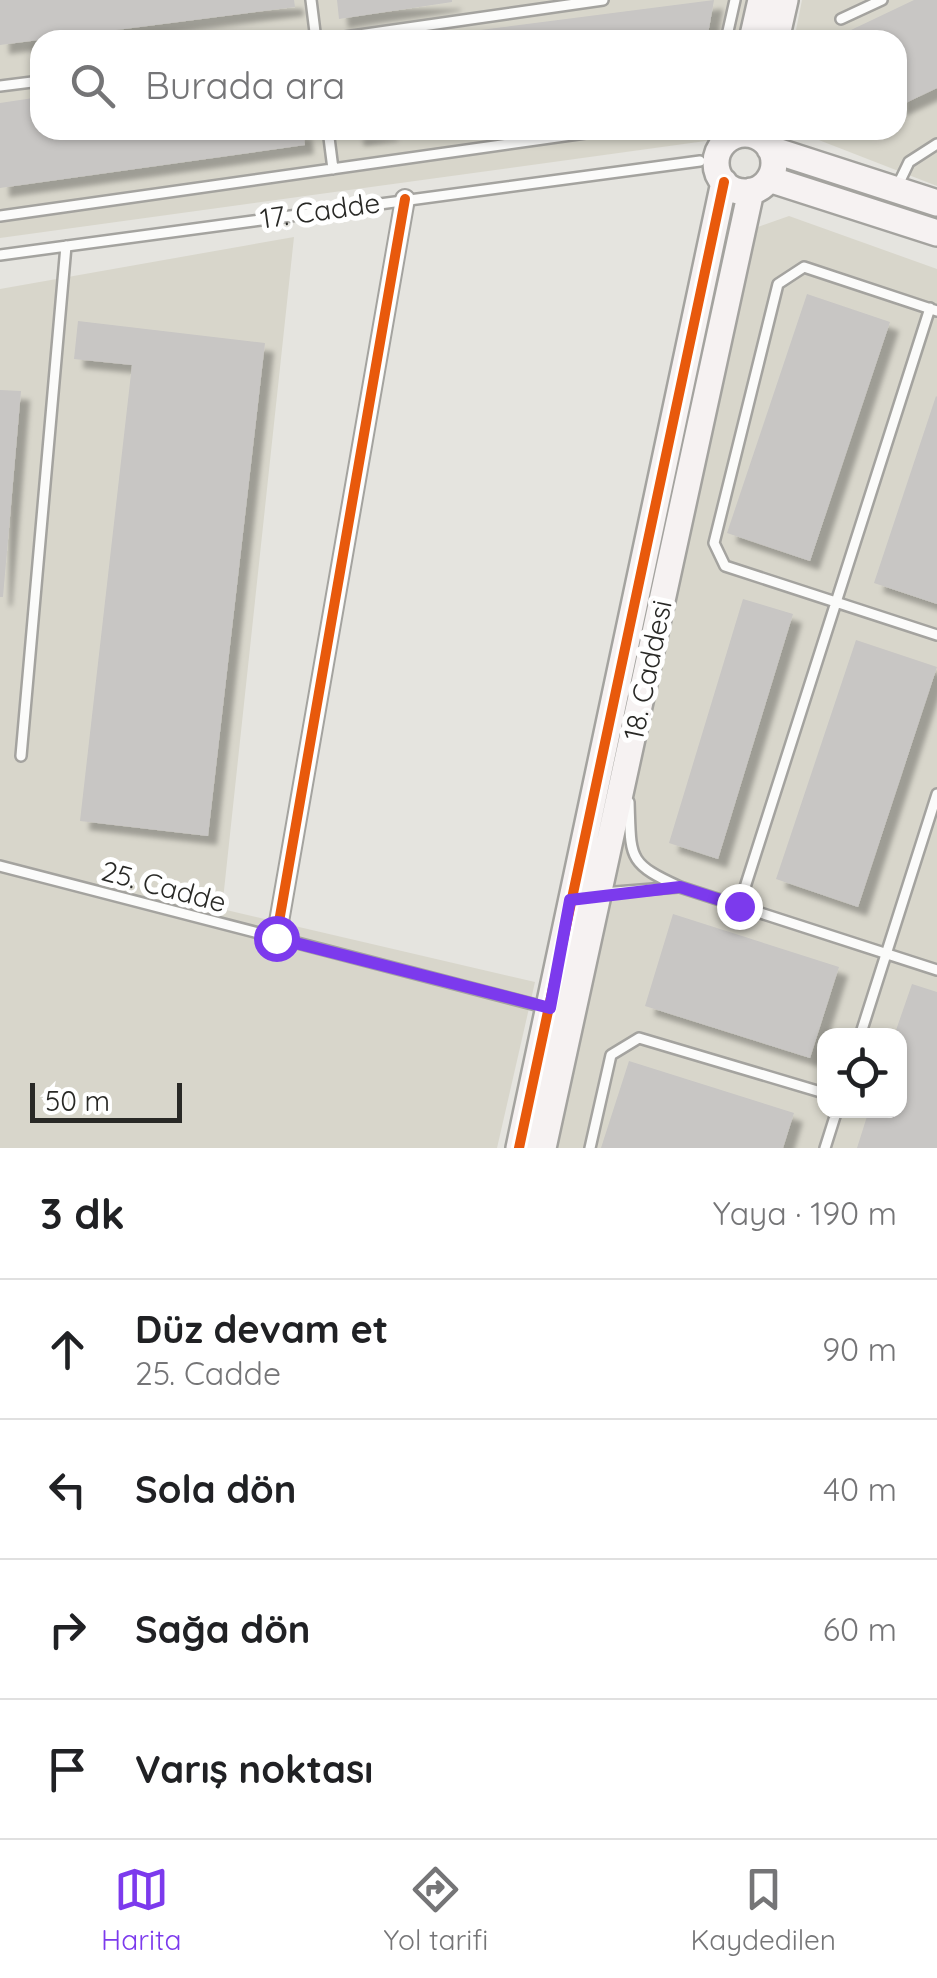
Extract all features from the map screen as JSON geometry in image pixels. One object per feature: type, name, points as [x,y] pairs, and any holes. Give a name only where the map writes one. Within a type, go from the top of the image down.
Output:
[{"type":"street","points":[[754,30],[761,0]]},
{"type":"street","points":[[778,30],[785,0]]},
{"type":"street","points":[[734,150],[896,187],[937,202]]},
{"type":"street","points":[[734,150],[736,190],[760,185],[892,216],[937,233]]},
{"type":"street","points":[[520,1148],[570,900],[734,150]]},
{"type":"street","name":"18. Caddesi","points":[[543,1148],[760,185],[774,164],[734,150]]},
{"type":"street","points":[[276,938],[405,198]]},
{"type":"lane","points":[[311,0],[318,30]]},
{"type":"lane","points":[[391,30],[603,0]]},
{"type":"lane","points":[[728,30],[735,0]]},
{"type":"lane","points":[[841,19],[882,0]]},
{"type":"lane","points":[[0,86],[30,82]]},
{"type":"lane","points":[[329,140],[333,169]]},
{"type":"lane","points":[[0,216],[537,140]]},
{"type":"lane","points":[[892,216],[896,187],[909,162],[937,144]]},
{"type":"lane","name":"17. Cadde","points":[[0,255],[734,150]]},
{"type":"lane","points":[[21,756],[66,246]]},
{"type":"lane","points":[[739,906],[836,602],[934,309],[804,267],[778,284],[714,542],[725,566],[836,602],[937,635]]},
{"type":"lane","points":[[627,762],[631,848],[642,870],[680,887],[937,970]]},
{"type":"lane","points":[[863,1028],[937,794]]},
{"type":"lane","name":"25. Cadde","points":[[0,866],[550,1008]]},
{"type":"lane","points":[[570,900],[598,893],[680,887]]},
{"type":"lane","points":[[590,1148],[611,1055],[640,1038],[817,1091]]},
{"type":"lane","points":[[825,1148],[834,1118]]},
{"type":"shaded area","points":[[0,0],[750,0],[743,30],[30,30],[30,140],[713,140],[0,238]]},
{"type":"shaded area","points":[[802,0],[937,0],[937,186],[819,140],[907,140],[907,30],[796,30]]},
{"type":"shaded area","points":[[789,216],[937,269],[937,1148],[552,1148],[758,227]]},
{"type":"shaded area","points":[[294,237],[222,909],[535,982],[497,1148],[0,1148],[0,289]]},
{"type":"building","points":[[0,0],[294,0],[295,7],[116,30],[30,30],[30,41],[0,45]]},
{"type":"building","points":[[337,0],[452,0],[452,2],[339,19]]},
{"type":"building","points":[[714,0],[709,30],[480,30]]},
{"type":"building","points":[[914,0],[937,0],[937,88],[907,102],[907,30],[851,30]]},
{"type":"building","points":[[30,98],[30,140],[304,140],[305,145],[0,188],[0,103]]},
{"type":"building","points":[[807,294],[890,322],[810,561],[727,533]]},
{"type":"building","points":[[78,321],[265,343],[208,836],[80,821],[132,365],[74,359]]},
{"type":"building","points":[[0,390],[21,391],[3,597],[0,597]]},
{"type":"building","points":[[937,397],[937,604],[874,583]]},
{"type":"building","points":[[743,599],[793,614],[718,859],[669,843]]},
{"type":"building","points":[[856,640],[937,667],[858,907],[776,879]]},
{"type":"building","points":[[673,914],[839,967],[810,1058],[645,1006]]},
{"type":"building","points":[[912,984],[937,992],[937,1148],[857,1148],[866,1118],[907,1118],[907,1028],[897,1028]]},
{"type":"building","points":[[629,1061],[794,1113],[783,1148],[601,1148]]},
{"type":"cycle path","points":[[519,1148],[724,182]]},
{"type":"cycle path","points":[[276,939],[405,199]]},
{"type":"route","points":[[276,938],[550,1008],[570,900],[598,893],[680,887],[739,906]]}]
